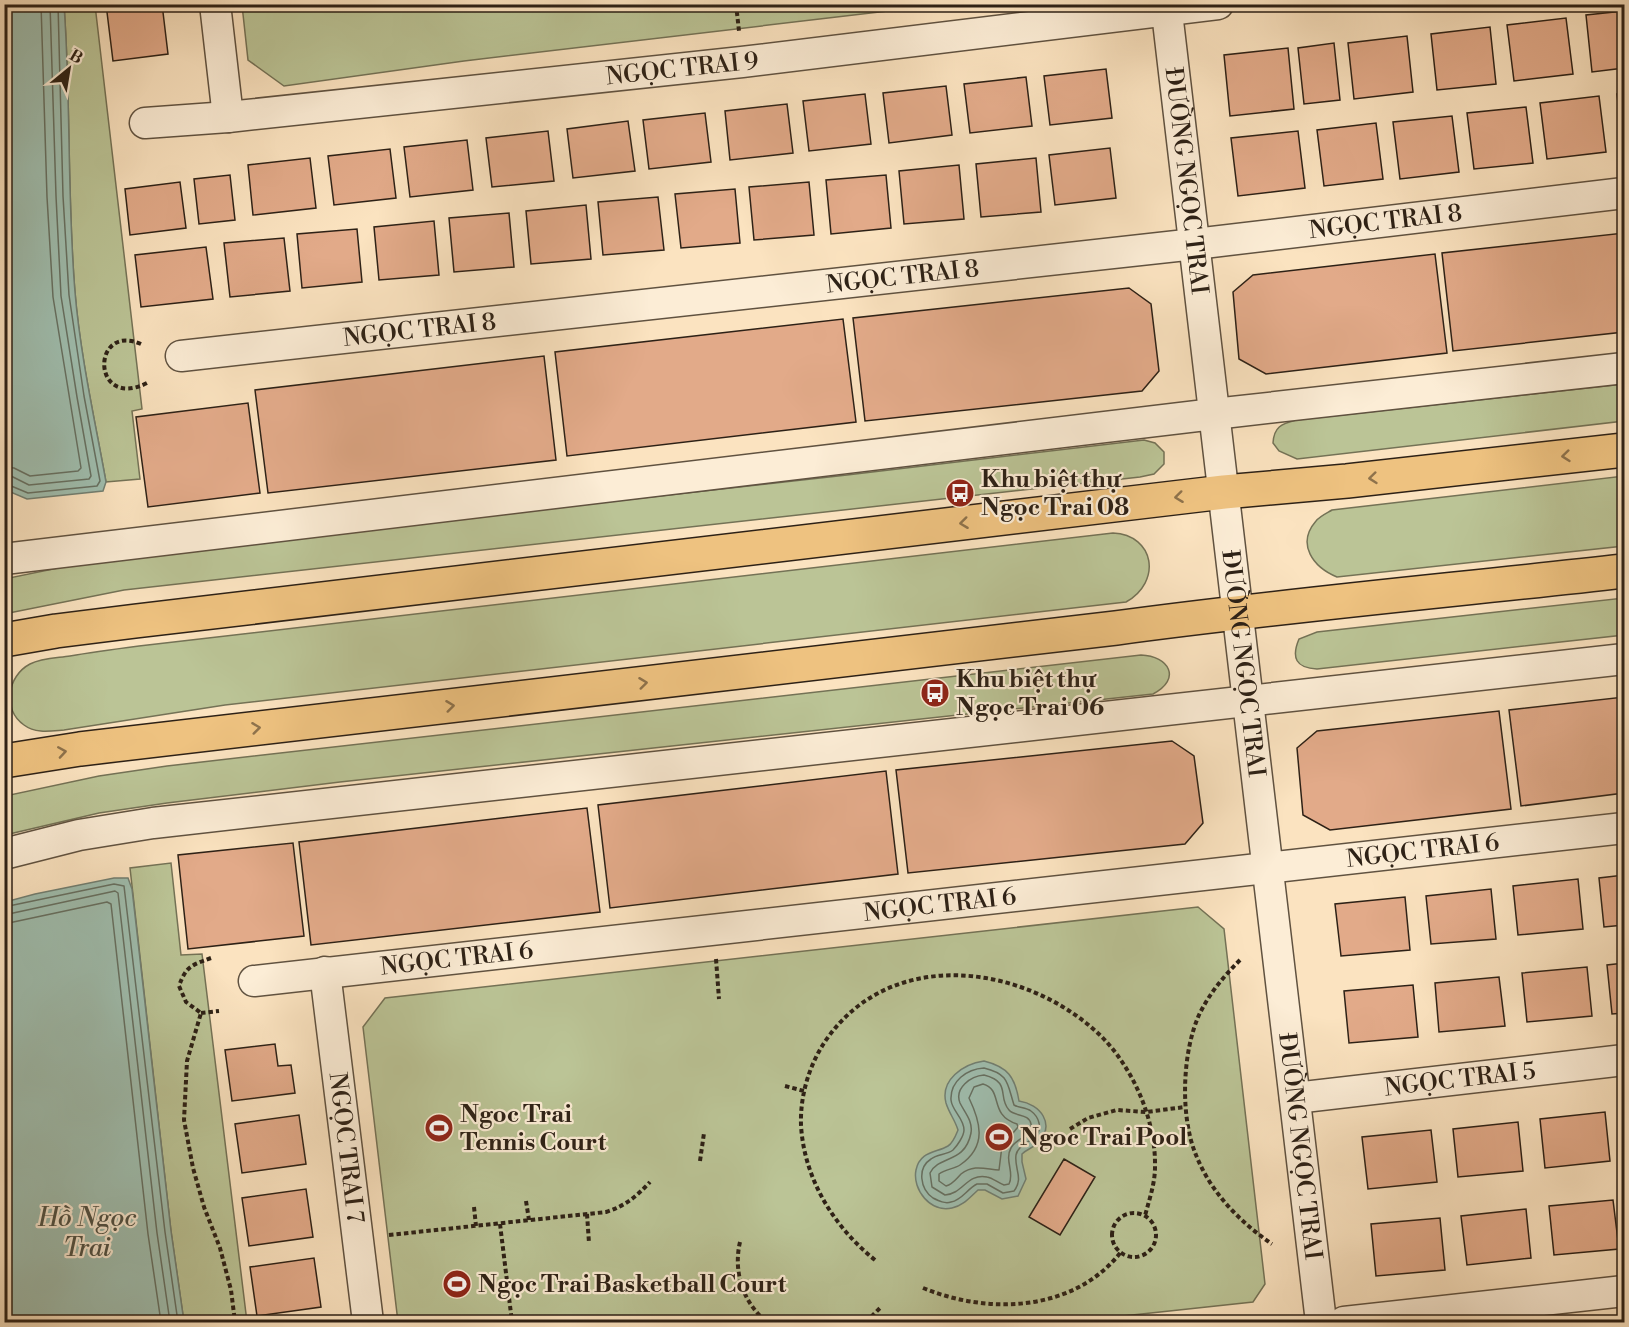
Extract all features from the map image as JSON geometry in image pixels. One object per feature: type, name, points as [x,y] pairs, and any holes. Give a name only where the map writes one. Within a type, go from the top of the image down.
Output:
[{"type":"main road","points":[[4,640],[136,621],[1224,492],[1347,481],[1624,450]]},
{"type":"main road","points":[[4,761],[80,749],[1237,612],[1624,571]]},
{"type":"street","points":[[215,4],[228,117]]},
{"type":"street","name":"NGỌC TRAI 9","points":[[145,123],[228,117],[742,62],[1166,8],[1218,4]]},
{"type":"street","name":"ĐƯỜNG NGỌC TRAI","points":[[1166,8],[1321,1323]]},
{"type":"street","name":"NGỌC TRAI 8","points":[[181,356],[1195,244],[1624,193]]},
{"type":"street","points":[[4,559],[1214,414],[1624,368]]},
{"type":"street","points":[[4,854],[79,836],[153,823],[1624,659]]},
{"type":"street","name":"NGỌC TRAI 6","points":[[254,981],[1624,828]]},
{"type":"street","name":"NGỌC TRAI 7","points":[[326,972],[369,1323]]},
{"type":"street","name":"NGỌC TRAI 5","points":[[1295,1098],[1624,1060]]},
{"type":"street","points":[[1344,1323],[1624,1291]]},
{"type":"path","points":[[735,4],[740,39]]},
{"type":"path","points":[[141,344],[132,340],[124,340],[112,345],[103,363],[104,372],[110,382],[119,388],[147,383]]},
{"type":"path","points":[[716,952],[719,999]]},
{"type":"path","points":[[211,958],[191,965],[184,973],[179,986],[186,1002],[201,1012],[219,1011]]},
{"type":"path","points":[[1240,960],[1217,986],[1198,1017],[1186,1076],[1185,1107],[1196,1155],[1213,1186],[1249,1228],[1272,1244]]},
{"type":"path","points":[[875,1260],[860,1248],[842,1228],[816,1186],[808,1167],[802,1137],[801,1113],[804,1091],[819,1050],[833,1030],[851,1011],[893,986],[940,975],[974,976],[1008,982],[1044,996],[1077,1017],[1102,1037],[1123,1064],[1138,1090],[1146,1112],[1153,1142],[1155,1168],[1145,1216]]},
{"type":"path","points":[[201,1012],[187,1061],[184,1120],[193,1168],[204,1207],[220,1248],[231,1290],[235,1323]]},
{"type":"path","points":[[785,1086],[804,1091]]},
{"type":"path","points":[[1070,1129],[1088,1118],[1117,1110],[1146,1112],[1185,1107]]},
{"type":"path","points":[[700,1161],[704,1133]]},
{"type":"path","points":[[379,1236],[606,1212],[623,1207],[650,1182]]},
{"type":"path","points":[[526,1201],[529,1220]]},
{"type":"path","points":[[474,1207],[476,1226]]},
{"type":"path","points":[[1131,1213],[1151,1220],[1156,1234],[1151,1249],[1146,1254],[1131,1257],[1121,1252],[1112,1238],[1114,1225],[1124,1215],[1131,1213]]},
{"type":"path","points":[[587,1214],[589,1243]]},
{"type":"path","points":[[500,1224],[512,1323]]},
{"type":"path","points":[[740,1242],[736,1256],[742,1287],[751,1304],[767,1323]]},
{"type":"path","points":[[923,1288],[966,1301],[1015,1306],[1057,1296],[1078,1288],[1100,1275],[1121,1252]]},
{"type":"path","points":[[866,1323],[880,1308]]},
{"type":"green space","points":[[242,4],[939,5],[464,61],[284,86],[248,60]]},
{"type":"green space","points":[[64,5],[95,5],[142,409],[132,411],[140,479],[106,482],[84,363],[77,315],[73,256]]},
{"type":"green space","points":[[1624,384],[1624,421],[1297,459],[1279,451],[1273,443],[1279,427],[1296,420]]},
{"type":"green space","points":[[1144,440],[1155,443],[1164,452],[1164,464],[1154,474],[1140,477],[124,590],[5,612],[4,579],[107,558]]},
{"type":"green space","points":[[1624,476],[1624,546],[1337,577],[1328,573],[1315,561],[1308,546],[1307,538],[1310,530],[1318,519],[1332,510]]},
{"type":"green space","points":[[1113,533],[1127,536],[1138,542],[1145,550],[1149,561],[1149,572],[1145,583],[1138,593],[1126,602],[225,705],[54,731],[39,731],[24,725],[12,711],[10,702],[12,685],[22,669],[35,662],[50,659],[139,646]]},
{"type":"green space","points":[[1624,598],[1624,635],[1317,669],[1300,664],[1295,652],[1299,639],[1317,632]]},
{"type":"green space","points":[[1141,655],[1159,659],[1168,669],[1167,682],[1153,694],[340,782],[167,803],[99,813],[5,835],[5,796],[99,776],[167,766]]},
{"type":"green space","points":[[171,863],[181,955],[202,954],[247,1322],[184,1322],[171,1231],[130,868]]},
{"type":"green space","points":[[1198,907],[1224,929],[1265,1284],[1253,1302],[1067,1322],[398,1322],[363,1027],[385,998]]},
{"type":"water","points":[[4,5],[64,5],[75,292],[84,363],[106,482],[103,491],[27,499],[8,491],[5,485]]},
{"type":"water","name":"Hồ Ngọc Trai","points":[[114,878],[128,878],[132,889],[171,1231],[184,1322],[5,1322],[5,902]]},
{"type":"water","name":"Ngoc Trai Pool","points":[[984,1061],[999,1066],[1009,1074],[1015,1085],[1019,1101],[1039,1111],[1043,1116],[1046,1129],[1038,1143],[1022,1154],[1026,1179],[1018,1196],[1002,1199],[985,1190],[978,1190],[956,1207],[944,1209],[937,1207],[920,1192],[916,1170],[925,1156],[950,1145],[958,1130],[946,1103],[946,1087],[950,1080],[968,1066]]},
{"type":"building","points":[[106,4],[162,4],[168,54],[113,61]]},
{"type":"building","points":[[1624,11],[1624,68],[1592,72],[1586,15]]},
{"type":"building","points":[[1566,18],[1573,74],[1514,81],[1507,25]]},
{"type":"building","points":[[1490,27],[1496,84],[1437,90],[1431,34]]},
{"type":"building","points":[[1407,36],[1413,92],[1354,99],[1348,43]]},
{"type":"building","points":[[1334,43],[1340,100],[1304,104],[1298,48]]},
{"type":"building","points":[[1288,48],[1294,109],[1230,116],[1224,55]]},
{"type":"building","points":[[1106,69],[1112,118],[1050,125],[1044,76]]},
{"type":"building","points":[[1026,77],[1032,126],[970,133],[964,84]]},
{"type":"building","points":[[946,86],[952,135],[889,143],[883,93]]},
{"type":"building","points":[[1624,93],[1624,150],[1623,150],[1617,94]]},
{"type":"building","points":[[865,94],[871,144],[809,151],[803,101]]},
{"type":"building","points":[[1599,96],[1606,152],[1547,159],[1540,103]]},
{"type":"building","points":[[787,104],[793,153],[730,160],[725,111]]},
{"type":"building","points":[[1526,107],[1533,163],[1474,169],[1467,113]]},
{"type":"building","points":[[705,113],[711,162],[649,169],[643,120]]},
{"type":"building","points":[[1452,116],[1459,172],[1400,179],[1393,122]]},
{"type":"building","points":[[628,121],[635,171],[573,178],[567,129]]},
{"type":"building","points":[[1376,123],[1383,179],[1324,186],[1317,130]]},
{"type":"building","points":[[548,131],[554,181],[492,187],[486,138]]},
{"type":"building","points":[[1298,131],[1305,188],[1238,196],[1231,138]]},
{"type":"building","points":[[467,140],[473,190],[410,197],[404,147]]},
{"type":"building","points":[[1110,148],[1116,198],[1055,205],[1049,155]]},
{"type":"building","points":[[390,149],[396,198],[334,205],[328,156]]},
{"type":"building","points":[[310,158],[316,208],[253,215],[248,165]]},
{"type":"building","points":[[1036,158],[1041,212],[981,217],[976,164]]},
{"type":"building","points":[[959,165],[964,219],[904,224],[899,171]]},
{"type":"building","points":[[230,175],[235,220],[199,224],[194,179]]},
{"type":"building","points":[[886,175],[891,228],[831,234],[826,180]]},
{"type":"building","points":[[180,182],[186,228],[130,235],[125,189]]},
{"type":"building","points":[[809,182],[814,235],[754,240],[749,187]]},
{"type":"building","points":[[735,189],[740,243],[681,248],[675,194]]},
{"type":"building","points":[[658,197],[664,250],[603,255],[598,202]]},
{"type":"building","points":[[586,205],[591,259],[531,264],[526,211]]},
{"type":"building","points":[[509,213],[514,267],[454,272],[449,218]]},
{"type":"building","points":[[434,221],[439,275],[379,280],[374,227]]},
{"type":"building","points":[[357,229],[362,282],[302,288],[297,234]]},
{"type":"building","points":[[1624,233],[1624,332],[1453,351],[1442,253]]},
{"type":"building","points":[[284,238],[290,291],[230,297],[224,243]]},
{"type":"building","points":[[206,247],[213,299],[141,307],[135,255]]},
{"type":"building","points":[[1435,254],[1447,353],[1266,374],[1239,359],[1233,292],[1253,275]]},
{"type":"building","points":[[1129,288],[1151,304],[1159,371],[1142,391],[865,421],[853,318]]},
{"type":"building","points":[[843,319],[856,422],[567,456],[555,352]]},
{"type":"building","points":[[544,356],[556,460],[268,493],[255,390]]},
{"type":"building","points":[[248,403],[260,493],[148,507],[136,417]]},
{"type":"building","points":[[1624,697],[1624,793],[1521,806],[1509,710]]},
{"type":"building","points":[[1499,711],[1511,809],[1330,830],[1303,815],[1297,748],[1317,731]]},
{"type":"building","points":[[1172,741],[1194,756],[1203,823],[1185,844],[908,873],[896,770]]},
{"type":"building","points":[[886,771],[898,874],[610,908],[598,805]]},
{"type":"building","points":[[587,808],[600,912],[311,945],[299,842]]},
{"type":"building","points":[[293,843],[304,936],[188,949],[178,855]]},
{"type":"building","points":[[1624,875],[1624,925],[1604,927],[1599,878]]},
{"type":"building","points":[[1578,879],[1583,929],[1518,935],[1513,886]]},
{"type":"building","points":[[1491,889],[1496,939],[1431,944],[1426,896]]},
{"type":"building","points":[[1405,897],[1410,950],[1341,956],[1335,904]]},
{"type":"building","points":[[1624,963],[1624,1013],[1612,1014],[1607,965]]},
{"type":"building","points":[[1587,967],[1592,1016],[1527,1022],[1522,973]]},
{"type":"building","points":[[1499,977],[1505,1026],[1439,1032],[1435,983]]},
{"type":"building","points":[[1413,985],[1418,1037],[1349,1043],[1344,991]]},
{"type":"building","points":[[275,1044],[278,1066],[291,1065],[295,1093],[232,1101],[225,1050]]},
{"type":"building","points":[[1605,1112],[1610,1161],[1545,1168],[1540,1119]]},
{"type":"building","points":[[299,1115],[306,1164],[242,1173],[235,1124]]},
{"type":"building","points":[[1518,1122],[1523,1171],[1458,1177],[1453,1129]]},
{"type":"building","points":[[1431,1130],[1437,1182],[1368,1189],[1362,1137]]},
{"type":"building","points":[[1064,1159],[1095,1177],[1060,1235],[1029,1217]]},
{"type":"building","points":[[306,1189],[313,1237],[249,1246],[242,1198]]},
{"type":"building","points":[[1613,1200],[1619,1249],[1554,1255],[1549,1206]]},
{"type":"building","points":[[1526,1209],[1531,1258],[1467,1265],[1461,1216]]},
{"type":"building","points":[[1440,1218],[1445,1270],[1376,1276],[1371,1224]]},
{"type":"building","points":[[314,1258],[321,1307],[257,1316],[250,1267]]},
{"type":"place","name":"Khu biệt thự Ngọc Trai 08","points":[[960,493]]},
{"type":"place","name":"Khu biệt thự Ngọc Trai 06","points":[[935,693]]},
{"type":"place","name":"Ngoc Trai Tennis Court","points":[[439,1128]]},
{"type":"place","name":"Ngoc Trai Pool","points":[[999,1137]]},
{"type":"place","name":"Ngọc Trai Basketball Court","points":[[457,1284]]}]
